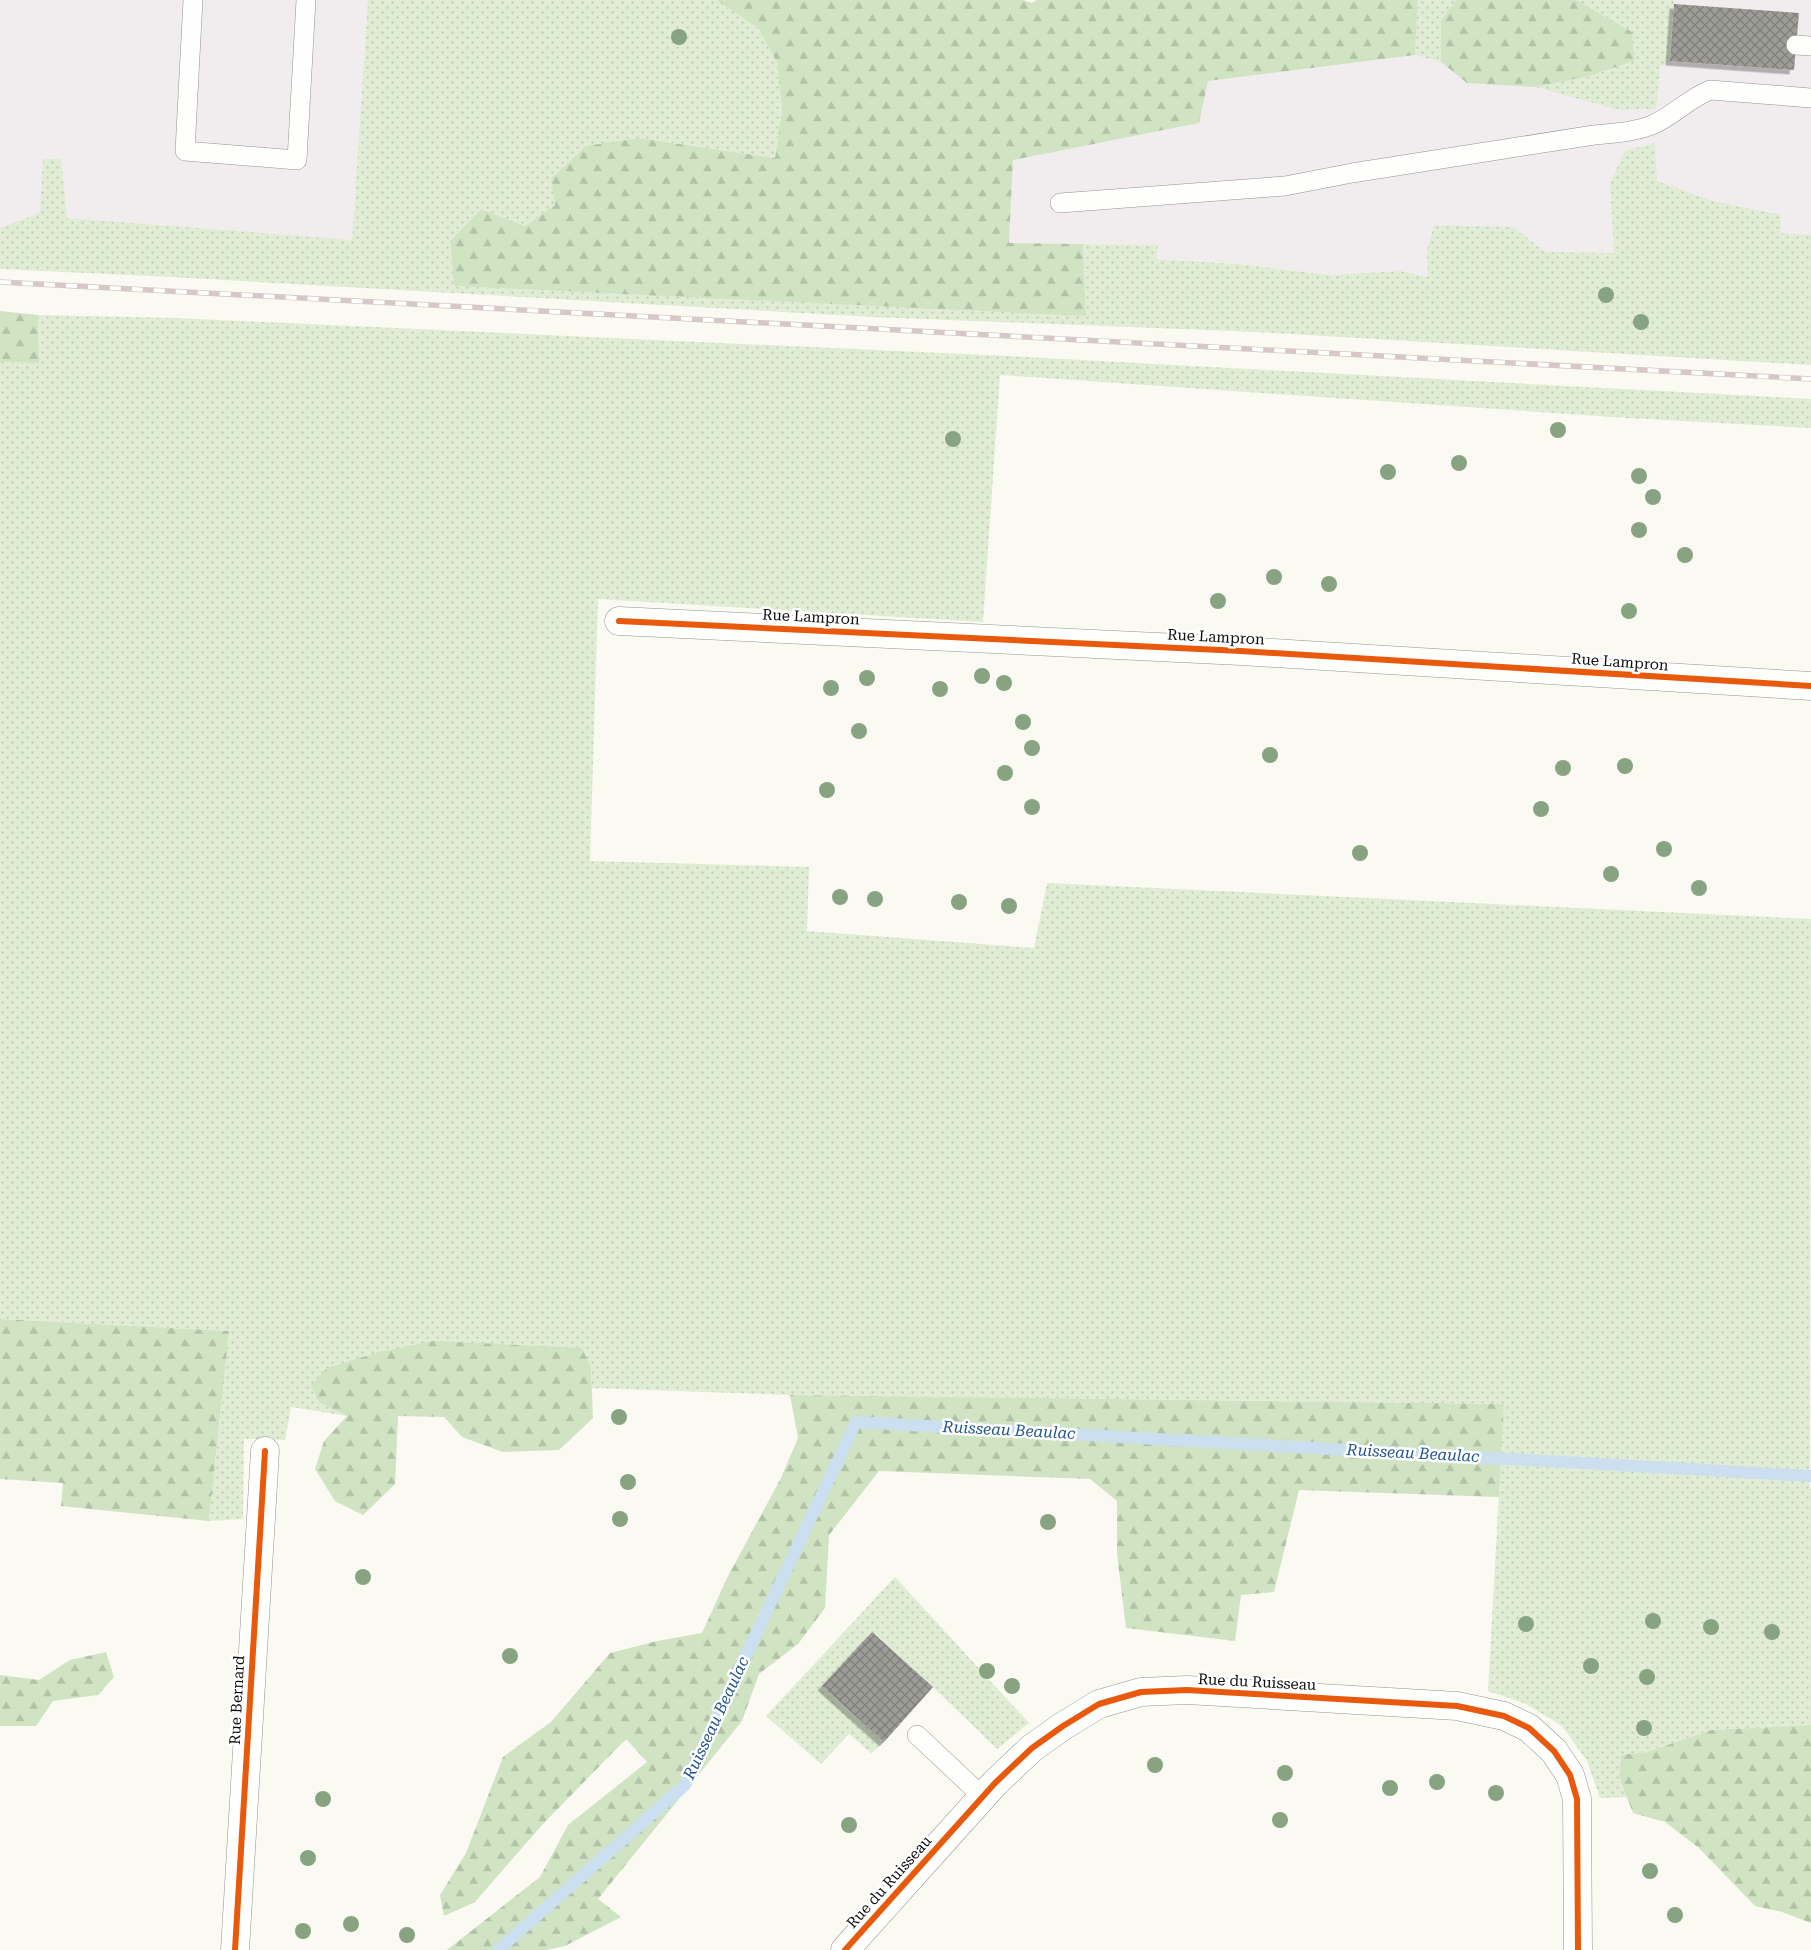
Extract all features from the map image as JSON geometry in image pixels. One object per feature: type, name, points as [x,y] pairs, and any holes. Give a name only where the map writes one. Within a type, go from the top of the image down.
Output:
[{"type":"street","name":"Rue Lampron","points":[[619,621],[1241,651],[1811,686]]},
{"type":"street","name":"Rue Bernard","points":[[235,1950],[265,1451]]},
{"type":"street","name":"Rue du Ruisseau","points":[[845,1950],[983,1797],[1032,1748],[1099,1704],[1141,1692],[1187,1690],[1457,1706],[1504,1716],[1528,1728],[1554,1751],[1570,1774],[1578,1798],[1578,1950]]},
{"type":"lane","points":[[193,0],[185,151],[296,160],[306,0]]},
{"type":"lane","points":[[1060,203],[1285,186],[1352,173],[1575,138],[1627,132],[1652,125],[1674,113],[1694,97],[1710,90],[1811,98]]},
{"type":"lane","points":[[917,1735],[983,1797]]},
{"type":"shaded area","points":[[0,0],[368,0],[350,277],[0,256]]},
{"type":"shaded area","points":[[1418,0],[1811,0],[1811,256],[1427,251],[1429,277],[1401,271],[1329,275],[1239,264],[1156,259],[1157,245],[1009,243],[1013,160],[1199,123],[1208,81],[1415,55]]},
{"type":"green space","points":[[368,0],[716,0],[759,29],[777,63],[782,109],[775,158],[639,138],[551,179],[555,205],[525,226],[481,209],[450,241],[454,286],[1086,315],[1083,244],[1158,245],[1156,259],[1239,264],[1329,275],[1401,271],[1428,277],[1427,250],[1434,225],[1514,227],[1545,252],[1614,253],[1610,183],[1625,151],[1655,143],[1657,181],[1713,201],[1781,215],[1781,233],[1811,235],[1811,365],[1256,332],[873,317],[173,277],[0,269],[0,228],[40,213],[43,159],[61,159],[67,218],[352,240]]},
{"type":"green space","points":[[716,0],[1023,0],[1032,3],[1037,0],[1418,0],[1415,55],[1208,81],[1199,123],[1013,160],[1009,243],[1083,244],[1086,316],[454,286],[450,241],[481,209],[525,226],[555,205],[551,179],[586,146],[639,138],[775,158],[782,109],[777,63],[759,29]]},
{"type":"green space","points":[[1418,0],[1456,0],[1441,21],[1441,62],[1415,55]]},
{"type":"green space","points":[[1456,0],[1576,0],[1632,32],[1634,61],[1589,76],[1536,87],[1467,83],[1441,62],[1441,21]]},
{"type":"green space","points":[[1576,0],[1674,0],[1670,61],[1660,67],[1656,109],[1619,110],[1536,87],[1589,76],[1587,7]]},
{"type":"green space","points":[[0,311],[38,315],[39,363],[0,362]]},
{"type":"green space","points":[[38,315],[175,318],[1007,356],[1811,399],[1811,428],[1627,418],[1000,375],[983,622],[598,599],[590,861],[809,867],[807,931],[1034,948],[1047,883],[1811,919],[1811,1725],[1711,1730],[1647,1752],[1621,1755],[1619,1777],[1627,1797],[1600,1798],[1587,1761],[1562,1726],[1526,1704],[1488,1691],[1504,1404],[790,1395],[592,1388],[591,1368],[320,1403],[347,1416],[291,1407],[285,1440],[244,1439],[243,1519],[209,1521],[229,1331],[0,1319],[0,362],[39,363]]},
{"type":"green space","points":[[0,1319],[229,1331],[209,1521],[61,1506],[63,1483],[0,1479]]},
{"type":"green space","points":[[433,1341],[582,1348],[591,1368],[593,1418],[559,1450],[503,1452],[462,1437],[444,1417],[398,1416],[395,1484],[363,1515],[335,1501],[315,1469],[324,1441],[347,1416],[320,1403],[311,1385],[327,1368],[379,1352]]},
{"type":"green space","points":[[790,1395],[1504,1404],[1499,1497],[1299,1490],[1274,1592],[1241,1595],[1235,1641],[1126,1628],[1117,1554],[1117,1501],[1090,1479],[879,1471],[829,1535],[825,1608],[798,1644],[759,1674],[742,1721],[598,1899],[621,1917],[565,1946],[546,1950],[447,1950],[540,1877],[568,1825],[647,1762],[626,1739],[542,1825],[475,1902],[444,1916],[440,1895],[466,1853],[503,1757],[551,1722],[610,1653],[657,1641],[702,1633],[727,1578],[781,1478],[798,1438]]},
{"type":"green space","points":[[895,1577],[1029,1723],[997,1749],[933,1687],[872,1632],[822,1686],[884,1742],[871,1753],[849,1734],[821,1764],[766,1716]]},
{"type":"green space","points":[[106,1652],[114,1677],[98,1695],[53,1701],[36,1726],[0,1726],[0,1675],[39,1680],[70,1660]]},
{"type":"green space","points":[[1811,1725],[1811,1923],[1782,1912],[1755,1906],[1699,1848],[1665,1822],[1633,1813],[1619,1777],[1621,1755],[1647,1752],[1711,1730]]},
{"type":"building","points":[[1674,4],[1799,13],[1794,70],[1670,61]]},
{"type":"building","points":[[872,1632],[933,1687],[884,1742],[822,1686]]},
{"type":"waterway","name":"Ruisseau Beaulac","points":[[498,1950],[685,1785],[856,1422],[1811,1476]]},
{"type":"railway","points":[[0,282],[1811,379]]},
{"type":"cycle path","points":[[619,621],[1241,651],[1811,686]]},
{"type":"cycle path","points":[[235,1950],[265,1451]]},
{"type":"cycle path","points":[[845,1950],[995,1783],[1032,1748],[1099,1704],[1141,1692],[1187,1690],[1457,1706],[1504,1716],[1529,1728],[1554,1751],[1570,1775],[1577,1799],[1578,1950]]}]
